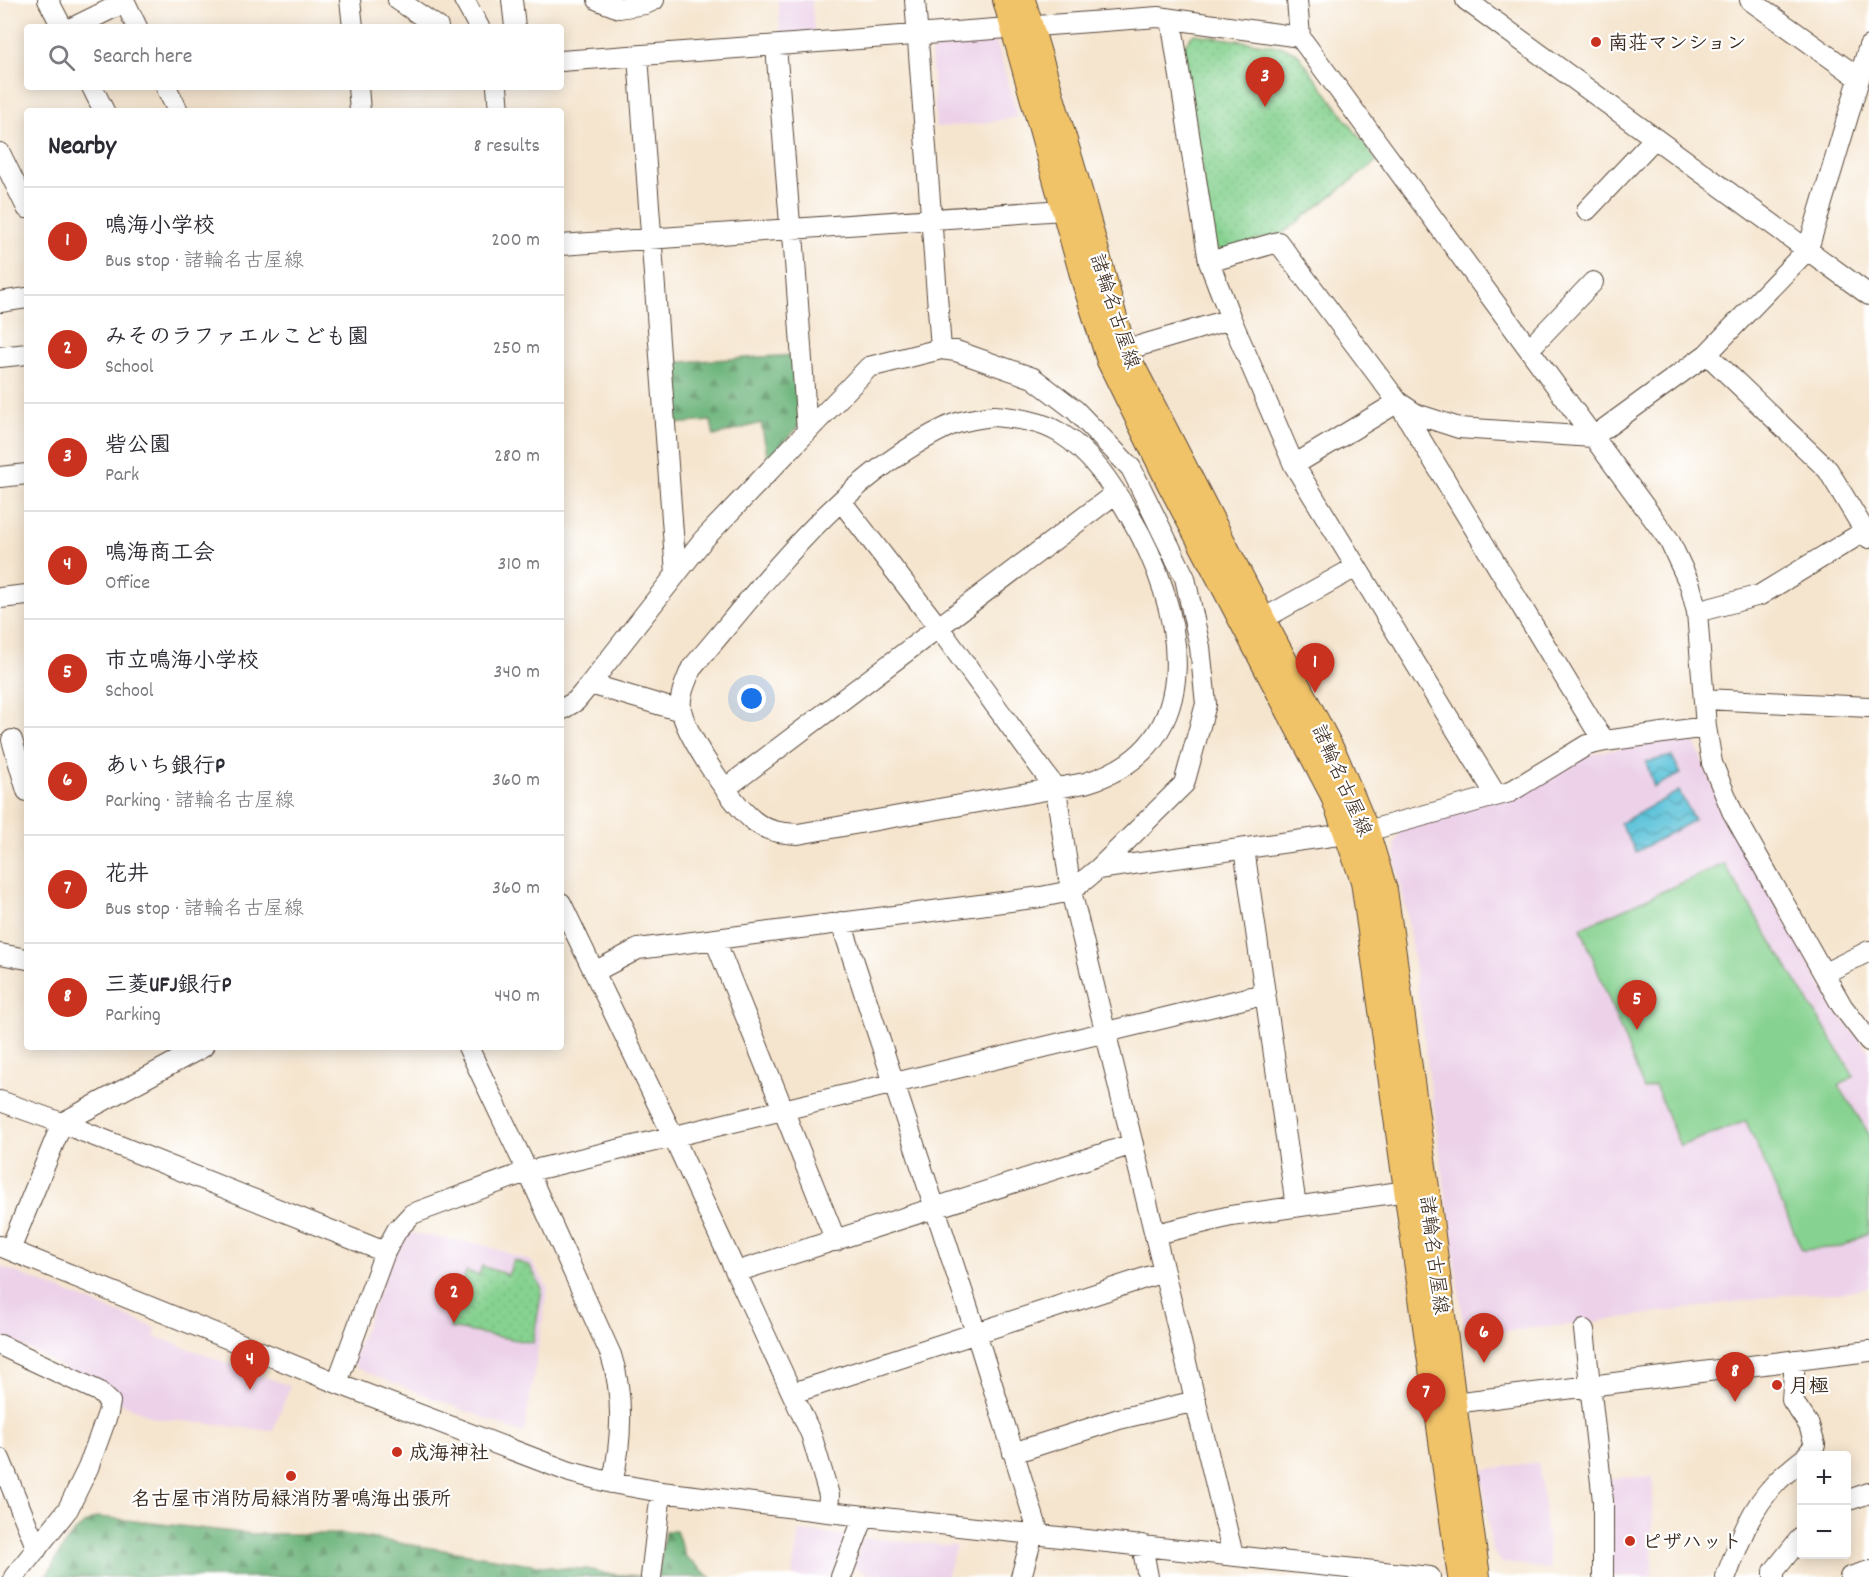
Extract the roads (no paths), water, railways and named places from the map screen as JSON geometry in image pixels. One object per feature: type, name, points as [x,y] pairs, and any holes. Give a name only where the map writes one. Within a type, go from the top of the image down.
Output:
[{"type":"main road","name":"諸輪名古屋線","points":[[1005,0],[1022,28],[1083,201],[1124,347],[1336,757],[1357,833]]},
{"type":"main road","name":"諸輪名古屋線","points":[[1023,0],[1022,28],[1063,210],[1109,360],[1170,485],[1332,794],[1357,833],[1385,890],[1460,1577]]},
{"type":"main road","name":"諸輪名古屋線","points":[[1417,1190],[1454,1403],[1478,1577]]},
{"type":"street","points":[[48,0],[61,24]]},
{"type":"street","points":[[350,0],[353,24]]},
{"type":"street","points":[[398,0],[434,24]]},
{"type":"street","points":[[464,0],[476,24]]},
{"type":"street","points":[[512,0],[514,24]]},
{"type":"street","points":[[598,0],[619,8],[645,4],[654,0]]},
{"type":"street","points":[[915,0],[941,349]]},
{"type":"street","points":[[1297,0],[1300,38],[1593,437],[1612,459],[1669,540],[1690,585],[1697,612],[1706,727],[1712,763],[1732,811],[1842,1006],[1869,1041]]},
{"type":"street","points":[[1466,0],[1869,295]]},
{"type":"street","points":[[1750,0],[1862,82]]},
{"type":"street","points":[[80,24],[124,1],[136,24]]},
{"type":"street","points":[[564,61],[1158,17],[1300,38]]},
{"type":"street","points":[[1171,19],[1209,262],[1230,319],[1294,465],[1496,795]]},
{"type":"street","points":[[776,46],[807,430]]},
{"type":"street","points":[[1398,402],[1416,414],[1459,429],[1593,437],[1707,354],[1808,249],[1862,82],[1869,46]]},
{"type":"street","points":[[638,56],[676,574]]},
{"type":"street","points":[[94,90],[102,108]]},
{"type":"street","points":[[168,90],[176,108]]},
{"type":"street","points":[[358,90],[360,108]]},
{"type":"street","points":[[497,90],[499,108]]},
{"type":"street","points":[[1587,210],[1655,138]]},
{"type":"street","points":[[0,153],[24,202]]},
{"type":"street","points":[[564,245],[1063,210]]},
{"type":"street","points":[[1209,262],[1278,242],[1398,402],[1605,741]]},
{"type":"street","points":[[1529,349],[1593,282]]},
{"type":"street","points":[[0,302],[24,298]]},
{"type":"street","points":[[1124,347],[1139,346],[1230,319]]},
{"type":"street","points":[[564,708],[576,701],[591,684],[703,540],[869,367],[941,349],[957,351],[1033,378],[1075,410],[1131,468],[1185,578],[1200,647],[1206,704],[1184,784],[1098,869],[1071,891],[1041,897],[638,949],[594,972]]},
{"type":"street","points":[[0,357],[24,354]]},
{"type":"street","points":[[1697,612],[1760,595],[1867,535],[1828,470],[1707,354]]},
{"type":"street","points":[[1294,465],[1398,402]]},
{"type":"street","points":[[994,416],[1018,418],[1060,433],[1093,462],[1116,493],[1142,537],[1163,588],[1172,620],[1177,666],[1168,710],[1158,732],[1144,750],[1126,766],[1108,776],[1056,789],[798,834],[776,833],[755,822],[741,808],[690,734],[681,711],[682,690],[691,669],[808,532],[841,501],[902,454],[951,426],[994,416]]},
{"type":"street","points":[[0,477],[24,474]]},
{"type":"street","points":[[726,788],[1116,493]]},
{"type":"street","points":[[841,501],[939,628],[1056,789],[1071,891],[1233,1555]]},
{"type":"street","points":[[1263,619],[1356,567]]},
{"type":"street","points":[[0,598],[24,595]]},
{"type":"street","points":[[591,684],[681,711]]},
{"type":"street","points":[[1705,699],[1869,707]]},
{"type":"street","points":[[1098,869],[1357,833],[1510,792],[1587,745],[1706,727]]},
{"type":"street","points":[[13,740],[24,780]]},
{"type":"street","points":[[1244,849],[1296,1206]]},
{"type":"street","points":[[564,909],[673,1136],[811,1434],[829,1495],[828,1512]]},
{"type":"street","points":[[841,922],[976,1333],[1036,1534],[1021,1577]]},
{"type":"street","points":[[715,940],[836,1241]]},
{"type":"street","points":[[1825,973],[1869,951]]},
{"type":"street","points":[[0,954],[24,958]]},
{"type":"street","points":[[337,1383],[385,1252],[397,1230],[412,1214],[526,1172],[1264,994]]},
{"type":"street","points":[[197,1050],[62,1123],[5,1248],[337,1383],[570,1472],[612,1483],[660,1492],[828,1512],[1233,1555],[1311,1571],[1430,1577]]},
{"type":"street","points":[[469,1050],[602,1333],[615,1368],[619,1422],[612,1483]]},
{"type":"street","points":[[0,1101],[62,1123],[385,1252]]},
{"type":"street","points":[[736,1272],[1133,1144]]},
{"type":"street","points":[[1156,1234],[1230,1216],[1417,1190]]},
{"type":"street","points":[[793,1393],[1163,1272]]},
{"type":"street","points":[[1584,1329],[1603,1501],[1603,1577]]},
{"type":"street","points":[[0,1345],[98,1391],[110,1402],[88,1468],[74,1499],[14,1577]]},
{"type":"street","points":[[1454,1403],[1869,1352]]},
{"type":"street","points":[[1795,1360],[1792,1400],[1809,1425],[1815,1445],[1810,1451]]},
{"type":"street","points":[[1013,1453],[1119,1419],[1196,1401]]},
{"type":"street","points":[[0,1459],[37,1550]]},
{"type":"street","points":[[1726,1577],[1744,1532],[1759,1505],[1773,1486],[1797,1464]]},
{"type":"street","points":[[651,1577],[660,1492]]},
{"type":"street","points":[[1851,1499],[1869,1492]]},
{"type":"street","points":[[841,1577],[864,1516]]},
{"type":"street","points":[[1774,1577],[1774,1571],[1797,1542]]},
{"type":"street","points":[[1142,1545],[1148,1577]]},
{"type":"street","points":[[1850,1577],[1869,1571]]},
{"type":"water","points":[[1672,756],[1681,774],[1654,787],[1646,762]]},
{"type":"water","points":[[1679,791],[1694,820],[1636,852],[1620,823]]},
{"type":"place","name":"南荘マンション","points":[[1596,42]]},
{"type":"place","name":"砦公園","points":[[1265,107]]},
{"type":"place","name":"鳴海小学校","points":[[1315,693]]},
{"type":"place","name":"市立鳴海小学校","points":[[1637,1030]]},
{"type":"place","name":"みそのラファエルこども園","points":[[454,1323]]},
{"type":"place","name":"あいち銀行P","points":[[1484,1363]]},
{"type":"place","name":"月極","points":[[1777,1385]]},
{"type":"place","name":"鳴海商工会","points":[[250,1390]]},
{"type":"place","name":"三菱UFJ銀行P","points":[[1735,1402]]},
{"type":"place","name":"花井","points":[[1426,1423]]},
{"type":"place","name":"成海神社","points":[[397,1452]]},
{"type":"place","name":"名古屋市消防局緑消防署鳴海出張所","points":[[291,1476]]},
{"type":"place","name":"ピザハット","points":[[1630,1541]]}]
